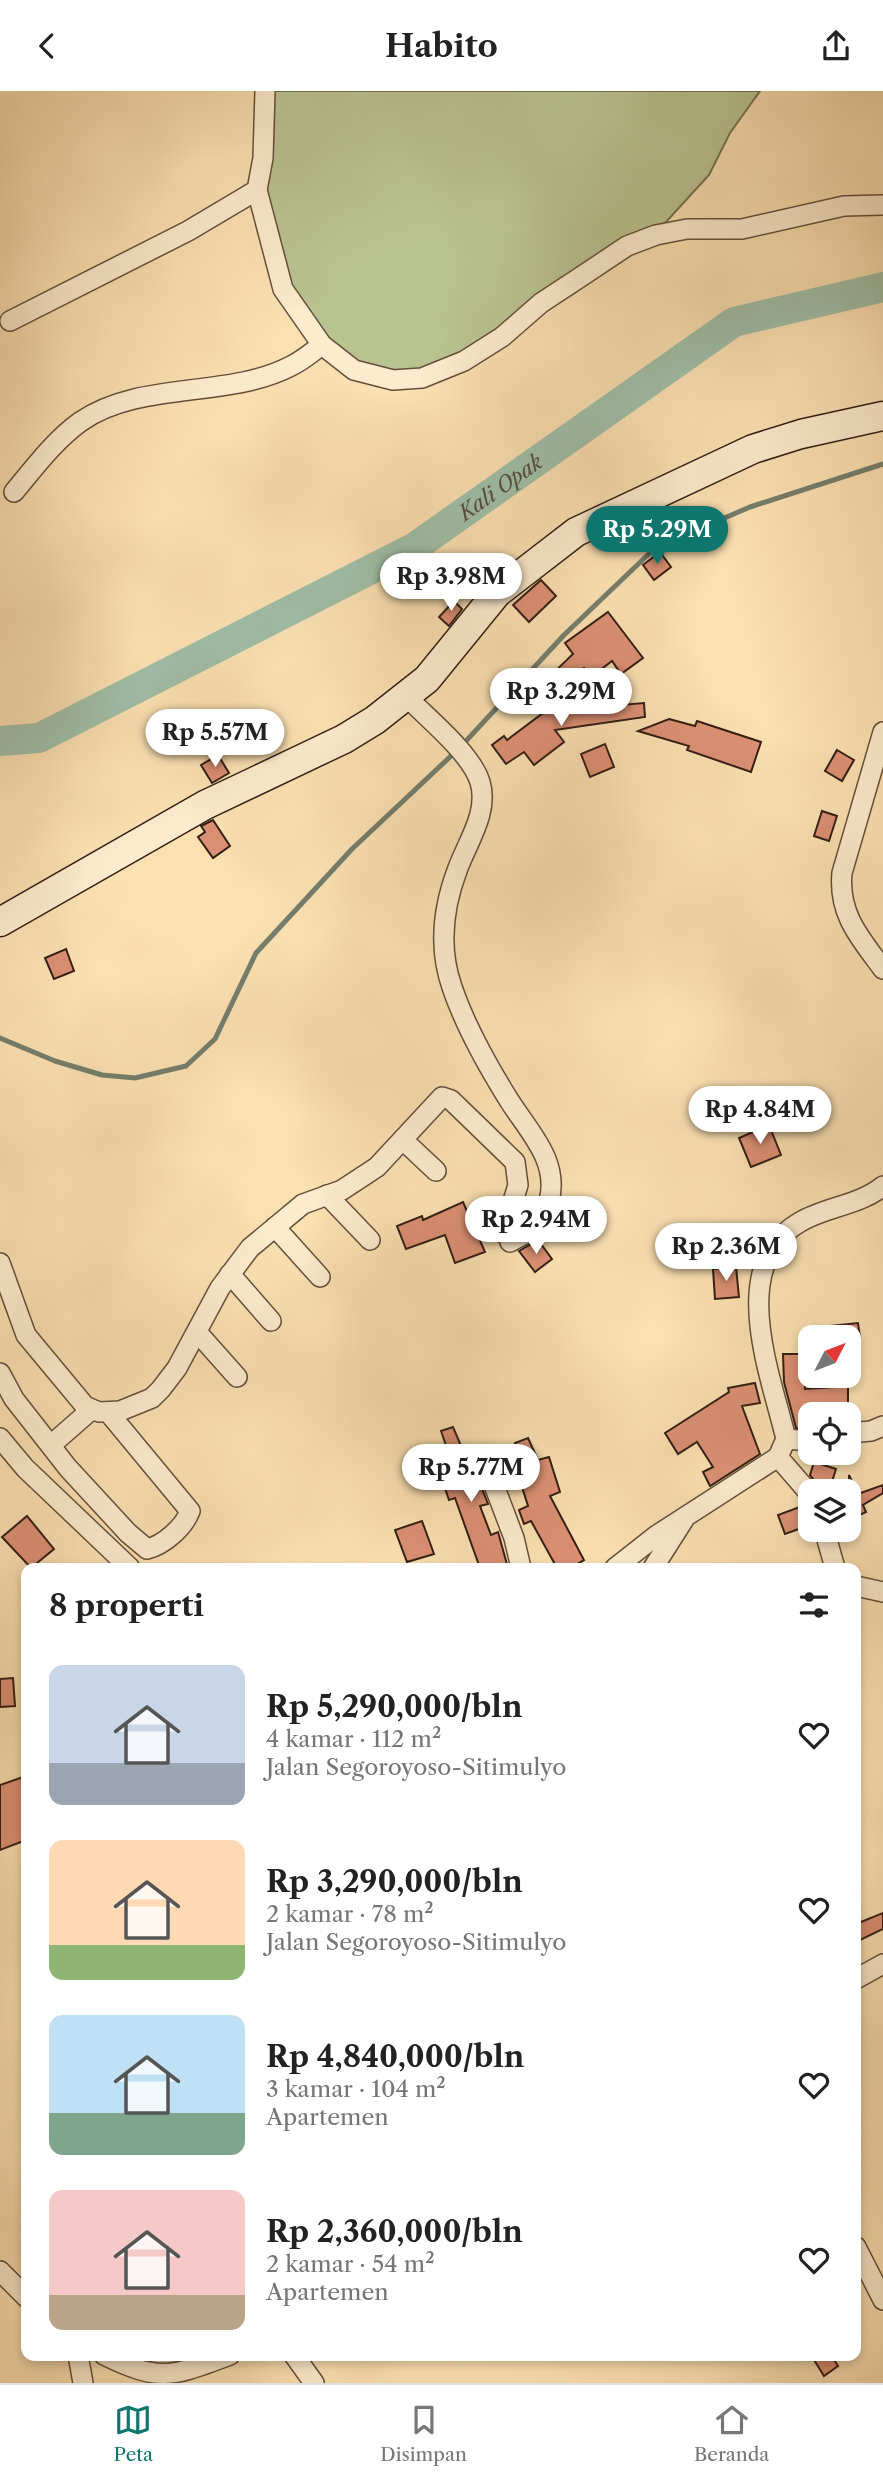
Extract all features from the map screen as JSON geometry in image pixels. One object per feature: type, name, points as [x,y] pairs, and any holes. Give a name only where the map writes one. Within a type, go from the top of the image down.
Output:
[{"type":"main road","points":[[0,922],[205,805],[344,739],[407,697],[427,679],[497,593],[576,532],[753,449],[801,434],[883,416]]},
{"type":"street","points":[[265,91],[263,158],[257,190],[283,289],[322,345],[354,370],[393,380],[422,378],[464,361],[502,337],[541,303],[627,246],[656,235],[687,229],[742,229],[844,206],[883,205]]},
{"type":"street","points":[[10,321],[188,231],[257,190]]},
{"type":"street","points":[[14,492],[47,452],[81,421],[132,400],[244,380],[290,367],[322,345]]},
{"type":"street","points":[[51,1445],[100,1411],[139,1404],[161,1389],[177,1368],[230,1274],[250,1248],[303,1204],[342,1190],[377,1167],[442,1097],[451,1101],[515,1162],[518,1185],[507,1238],[538,1224],[548,1205],[553,1184],[547,1159],[496,1078],[465,1019],[452,986],[444,949],[447,904],[458,867],[478,820],[482,800],[480,781],[467,759],[407,697]]},
{"type":"street","points":[[883,732],[840,888],[850,925],[883,969]]},
{"type":"street","points":[[403,1140],[436,1171]]},
{"type":"street","points":[[801,1479],[782,1448],[757,1314],[757,1290],[764,1267],[774,1248],[800,1221],[883,1186]]},
{"type":"street","points":[[327,1195],[370,1240]]},
{"type":"street","points":[[275,1227],[320,1277]]},
{"type":"street","points":[[0,1263],[26,1335],[100,1411],[190,1511],[186,1522],[156,1547],[147,1549],[128,1533],[51,1445],[14,1399],[0,1373]]},
{"type":"street","points":[[230,1274],[271,1321]]},
{"type":"street","points":[[197,1332],[237,1377]]},
{"type":"street","points":[[861,1432],[883,1426]]},
{"type":"street","points":[[0,1438],[25,1468],[125,1563]]},
{"type":"street","points":[[622,1563],[782,1448],[798,1444]]},
{"type":"street","points":[[489,1472],[514,1538],[520,1563]]},
{"type":"street","points":[[656,1563],[685,1517]]},
{"type":"street","points":[[828,1542],[834,1563]]},
{"type":"street","points":[[861,1587],[883,1592]]},
{"type":"street","points":[[861,1976],[883,1964]]},
{"type":"street","points":[[861,2257],[883,2300]]},
{"type":"street","points":[[0,2271],[21,2292]]},
{"type":"street","points":[[79,2361],[83,2383]]},
{"type":"street","points":[[117,2361],[142,2372],[161,2376],[181,2373],[214,2361]]},
{"type":"street","points":[[298,2361],[314,2383]]},
{"type":"green space","points":[[266,91],[760,91],[730,133],[709,175],[655,234],[422,376],[354,369],[284,288],[258,190]]},
{"type":"building","points":[[665,509],[677,526],[651,544],[637,524]]},
{"type":"building","points":[[660,552],[671,567],[654,580],[643,565]]},
{"type":"building","points":[[541,580],[556,596],[529,622],[513,605]]},
{"type":"building","points":[[454,601],[462,609],[449,626],[439,617]]},
{"type":"building","points":[[608,612],[643,658],[621,674],[612,661],[591,677],[584,668],[556,695],[544,682],[573,654],[565,643]]},
{"type":"building","points":[[595,700],[596,707],[644,703],[645,717],[555,730],[564,742],[534,765],[524,752],[506,764],[492,745],[504,736],[507,740],[551,707]]},
{"type":"building","points":[[669,719],[695,726],[697,721],[761,742],[751,772],[687,750],[689,746],[638,731]]},
{"type":"building","points":[[605,744],[614,767],[590,777],[581,754]]},
{"type":"building","points":[[837,750],[854,760],[842,781],[825,771]]},
{"type":"building","points":[[218,755],[229,773],[212,783],[201,765]]},
{"type":"building","points":[[822,811],[837,816],[829,841],[814,836]]},
{"type":"building","points":[[213,820],[230,846],[213,858],[198,837],[205,832],[201,826]]},
{"type":"building","points":[[66,949],[74,971],[54,979],[45,958]]},
{"type":"building","points":[[769,1125],[781,1155],[751,1167],[739,1138]]},
{"type":"building","points":[[463,1202],[485,1252],[455,1263],[445,1235],[406,1249],[397,1226],[422,1216],[423,1220]]},
{"type":"building","points":[[538,1240],[552,1259],[535,1272],[519,1251]]},
{"type":"building","points":[[736,1267],[739,1297],[715,1299],[713,1269]]},
{"type":"building","points":[[783,1354],[798,1354],[798,1388],[848,1388],[848,1402],[798,1402],[796,1428],[784,1382]]},
{"type":"building","points":[[755,1383],[760,1403],[742,1406],[760,1454],[710,1486],[703,1472],[713,1467],[697,1442],[678,1454],[665,1433],[729,1392],[728,1388]]},
{"type":"building","points":[[453,1427],[470,1467],[481,1463],[477,1476],[488,1504],[480,1506],[491,1535],[498,1532],[507,1563],[478,1563],[455,1498],[449,1500],[439,1471],[453,1466],[441,1431]]},
{"type":"building","points":[[528,1438],[538,1460],[549,1457],[560,1492],[550,1496],[584,1560],[579,1563],[554,1563],[531,1521],[524,1524],[519,1510],[528,1506],[516,1468],[524,1465],[515,1443]]},
{"type":"building","points":[[813,1465],[836,1469],[833,1479],[813,1479],[810,1475]]},
{"type":"building","points":[[883,1485],[883,1493],[863,1505],[866,1512],[861,1514],[861,1493]]},
{"type":"building","points":[[798,1508],[798,1529],[785,1534],[778,1515]]},
{"type":"building","points":[[27,1516],[54,1549],[37,1563],[26,1563],[2,1537]]},
{"type":"building","points":[[422,1521],[434,1554],[407,1562],[395,1530]]},
{"type":"building","points":[[13,1678],[15,1706],[0,1707],[0,1679]]},
{"type":"building","points":[[21,1778],[21,1842],[0,1850],[0,1785]]},
{"type":"building","points":[[883,1913],[883,1929],[861,1940],[861,1922]]},
{"type":"building","points":[[815,2361],[835,2361],[838,2366],[824,2376]]},
{"type":"waterway","name":"Kali Opak","points":[[0,741],[39,738],[415,547],[734,322],[883,287]]},
{"type":"waterway","points":[[466,741],[564,635],[655,548],[750,507],[883,464]]},
{"type":"waterway","points":[[0,1038],[55,1061],[102,1075],[135,1078],[186,1066],[215,1039],[256,953],[352,849],[451,756]]}]
